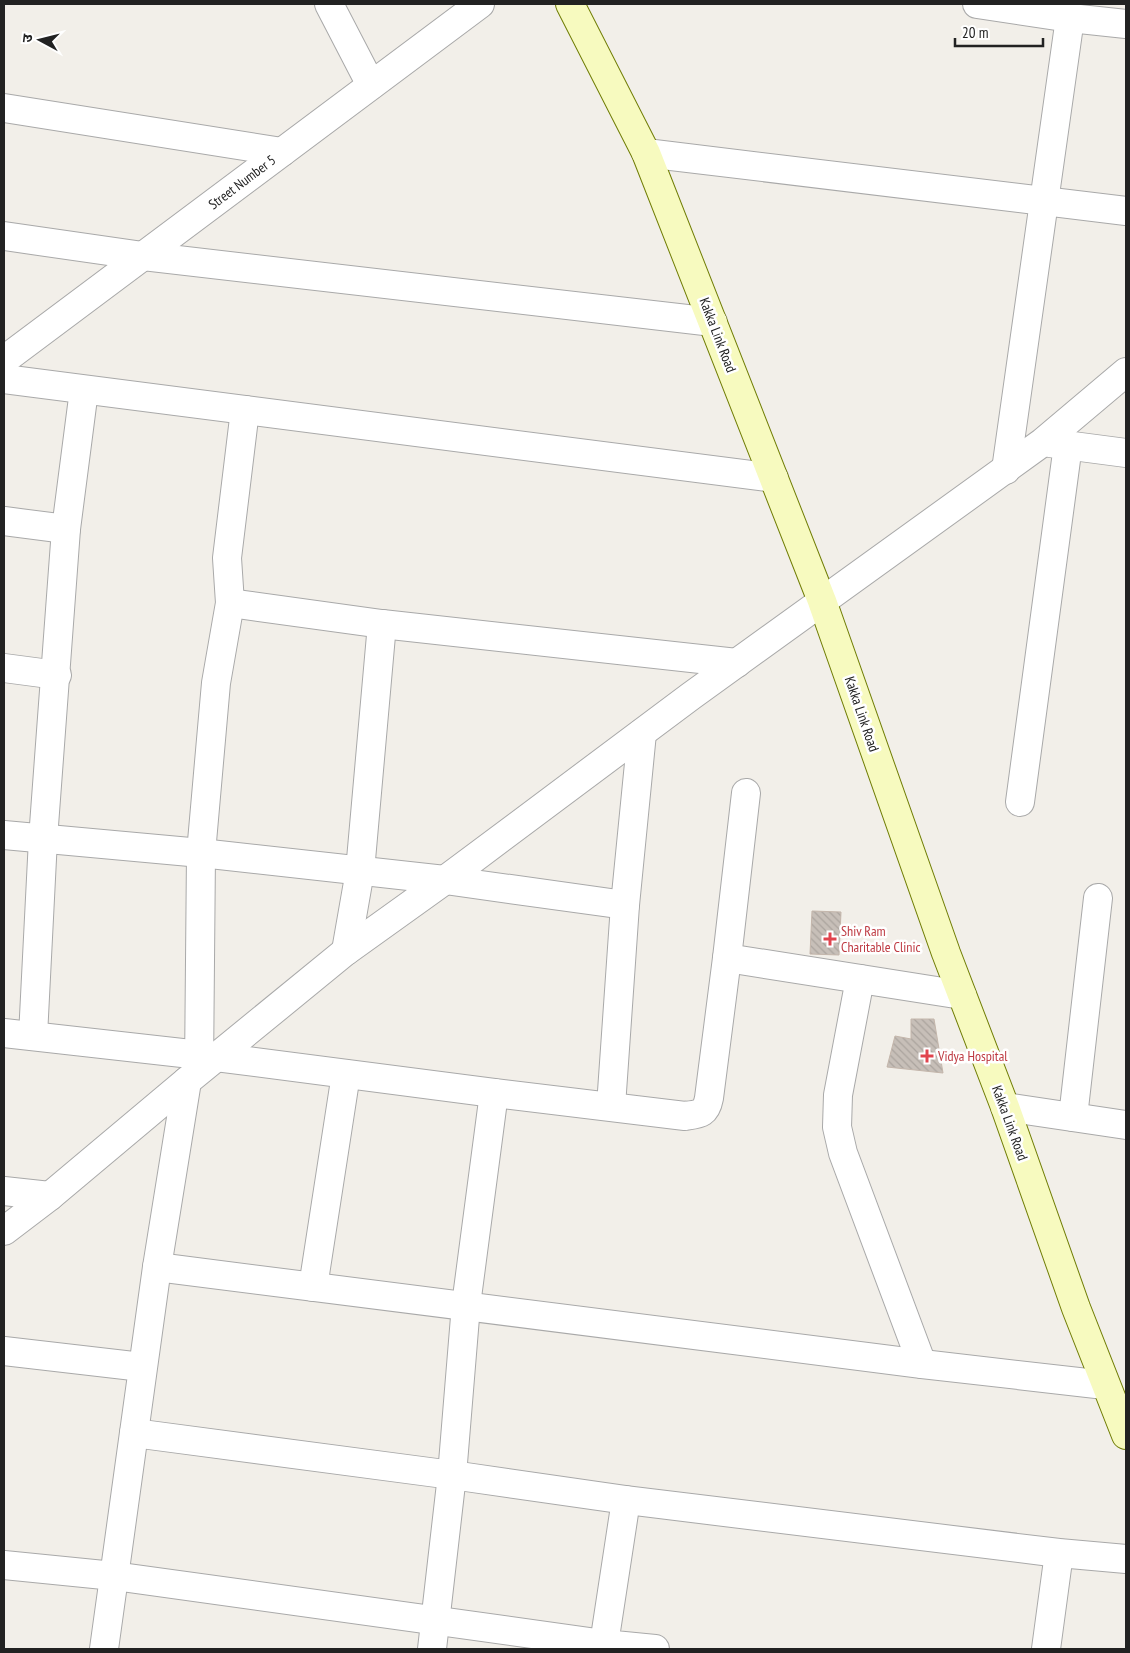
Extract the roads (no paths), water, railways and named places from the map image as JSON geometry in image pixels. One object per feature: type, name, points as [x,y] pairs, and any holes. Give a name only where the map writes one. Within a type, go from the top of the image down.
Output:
[{"type":"street","points":[[329,4],[371,85]]},
{"type":"street","name":"Street Number 5","points":[[4,360],[480,4]]},
{"type":"street","name":"Kakka Link Road","points":[[570,4],[646,153],[822,601],[1076,1308],[1126,1435]]},
{"type":"street","points":[[977,4],[1070,18],[1126,24]]},
{"type":"street","points":[[1006,470],[1070,18]]},
{"type":"street","points":[[4,108],[282,152]]},
{"type":"street","points":[[646,153],[1126,211]]},
{"type":"street","points":[[4,236],[143,256],[713,322]]},
{"type":"street","points":[[4,1231],[50,1196],[201,1066],[346,951],[822,601],[1006,470],[1056,443],[1126,372]]},
{"type":"street","points":[[4,380],[774,478]]},
{"type":"street","points":[[33,1036],[43,839],[57,674],[66,529],[84,390]]},
{"type":"street","points":[[104,1649],[156,1267],[201,1066],[201,853],[216,683],[230,603],[227,558],[245,410]]},
{"type":"street","points":[[1056,443],[1126,453]]},
{"type":"street","points":[[1020,802],[1056,443]]},
{"type":"street","points":[[4,521],[66,529]]},
{"type":"street","points":[[230,603],[382,624],[737,663]]},
{"type":"street","points":[[346,951],[360,871],[382,624]]},
{"type":"street","points":[[4,668],[57,674]]},
{"type":"street","points":[[611,1106],[625,905],[642,732]]},
{"type":"street","points":[[4,1033],[33,1036],[201,1066],[346,1074],[494,1094],[685,1116],[702,1113],[707,1107],[746,793]]},
{"type":"street","points":[[4,835],[201,853],[445,880],[625,905]]},
{"type":"street","points":[[1074,1117],[1098,898]]},
{"type":"street","points":[[727,958],[962,994]]},
{"type":"street","points":[[860,979],[838,1095],[837,1127],[843,1153],[922,1364]]},
{"type":"street","points":[[312,1287],[346,1074]]},
{"type":"street","points":[[432,1649],[452,1474],[466,1305],[494,1094]]},
{"type":"street","points":[[1004,1107],[1126,1125]]},
{"type":"street","points":[[4,1191],[50,1196]]},
{"type":"street","points":[[156,1267],[922,1364],[1105,1385]]},
{"type":"street","points":[[4,1351],[142,1367]]},
{"type":"street","points":[[134,1433],[452,1474],[522,1486],[626,1500],[1059,1553],[1126,1559]]},
{"type":"street","points":[[604,1646],[626,1500]]},
{"type":"street","points":[[1046,1649],[1059,1553]]},
{"type":"street","points":[[4,1565],[114,1576],[435,1620],[604,1646],[654,1649]]},
{"type":"place","name":"Shiv Ram Charitable Clinic","points":[[830,939]]},
{"type":"place","name":"Vidya Hospital","points":[[927,1056]]}]
